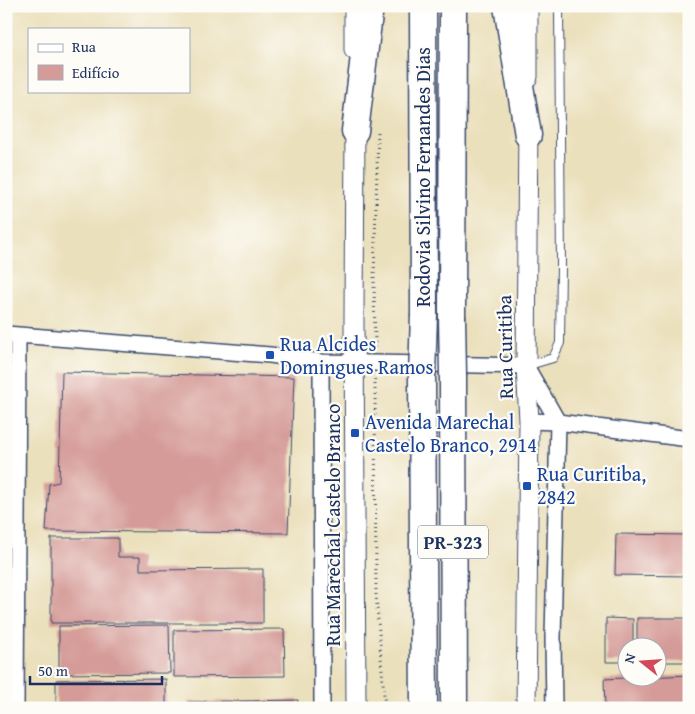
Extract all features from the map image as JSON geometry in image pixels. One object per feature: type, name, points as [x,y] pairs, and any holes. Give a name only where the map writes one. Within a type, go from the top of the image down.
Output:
[{"type":"highway","points":[[355,131],[370,6]]},
{"type":"highway","name":"Rodovia Silvino Fernandes Dias","points":[[423,6],[424,314],[422,376],[424,708]]},
{"type":"highway","name":"Rodovia Silvino Fernandes Dias","points":[[453,6],[452,376],[454,708]]},
{"type":"highway","points":[[507,6],[528,135]]},
{"type":"street","name":"Rua Marechal Castelo Branco","points":[[354,6],[356,708]]},
{"type":"street","name":"Rua Curitiba","points":[[526,708],[529,421],[526,366],[528,6]]},
{"type":"street","points":[[16,708],[12,334],[270,355],[321,362],[526,366],[558,422],[553,638],[554,708]]},
{"type":"street","name":"Rua Marechal Castelo Branco","points":[[321,362],[322,708]]},
{"type":"street","points":[[529,421],[558,422],[689,439]]},
{"type":"street","points":[[526,639],[553,638]]},
{"type":"lane","points":[[526,366],[553,358],[560,343],[559,6]]},
{"type":"building","points":[[62,372],[294,377],[288,533],[46,531],[49,484],[59,482]]},
{"type":"building","points":[[616,534],[689,535],[689,576],[615,575]]},
{"type":"building","points":[[51,538],[118,538],[118,557],[140,557],[140,570],[263,569],[263,623],[51,623]]},
{"type":"building","points":[[606,618],[633,619],[633,636],[618,636],[618,662],[606,662]]},
{"type":"building","points":[[637,618],[689,618],[689,662],[668,662],[668,636],[637,636]]},
{"type":"building","points":[[169,625],[170,673],[59,674],[59,626]]},
{"type":"building","points":[[284,629],[285,676],[174,677],[174,630]]},
{"type":"building","points":[[689,675],[689,708],[605,708],[604,679],[618,678],[618,686],[668,686],[668,676]]},
{"type":"building","points":[[166,679],[166,708],[56,708],[56,680]]},
{"type":"building","points":[[298,700],[298,708],[188,708],[188,702]]},
{"type":"place","name":"Rua Alcides Domingues Ramos","points":[[270,355]]},
{"type":"place","name":"Avenida Marechal Castelo Branco, 2914","points":[[355,433]]},
{"type":"place","name":"Rua Curitiba, 2842","points":[[527,486]]}]
